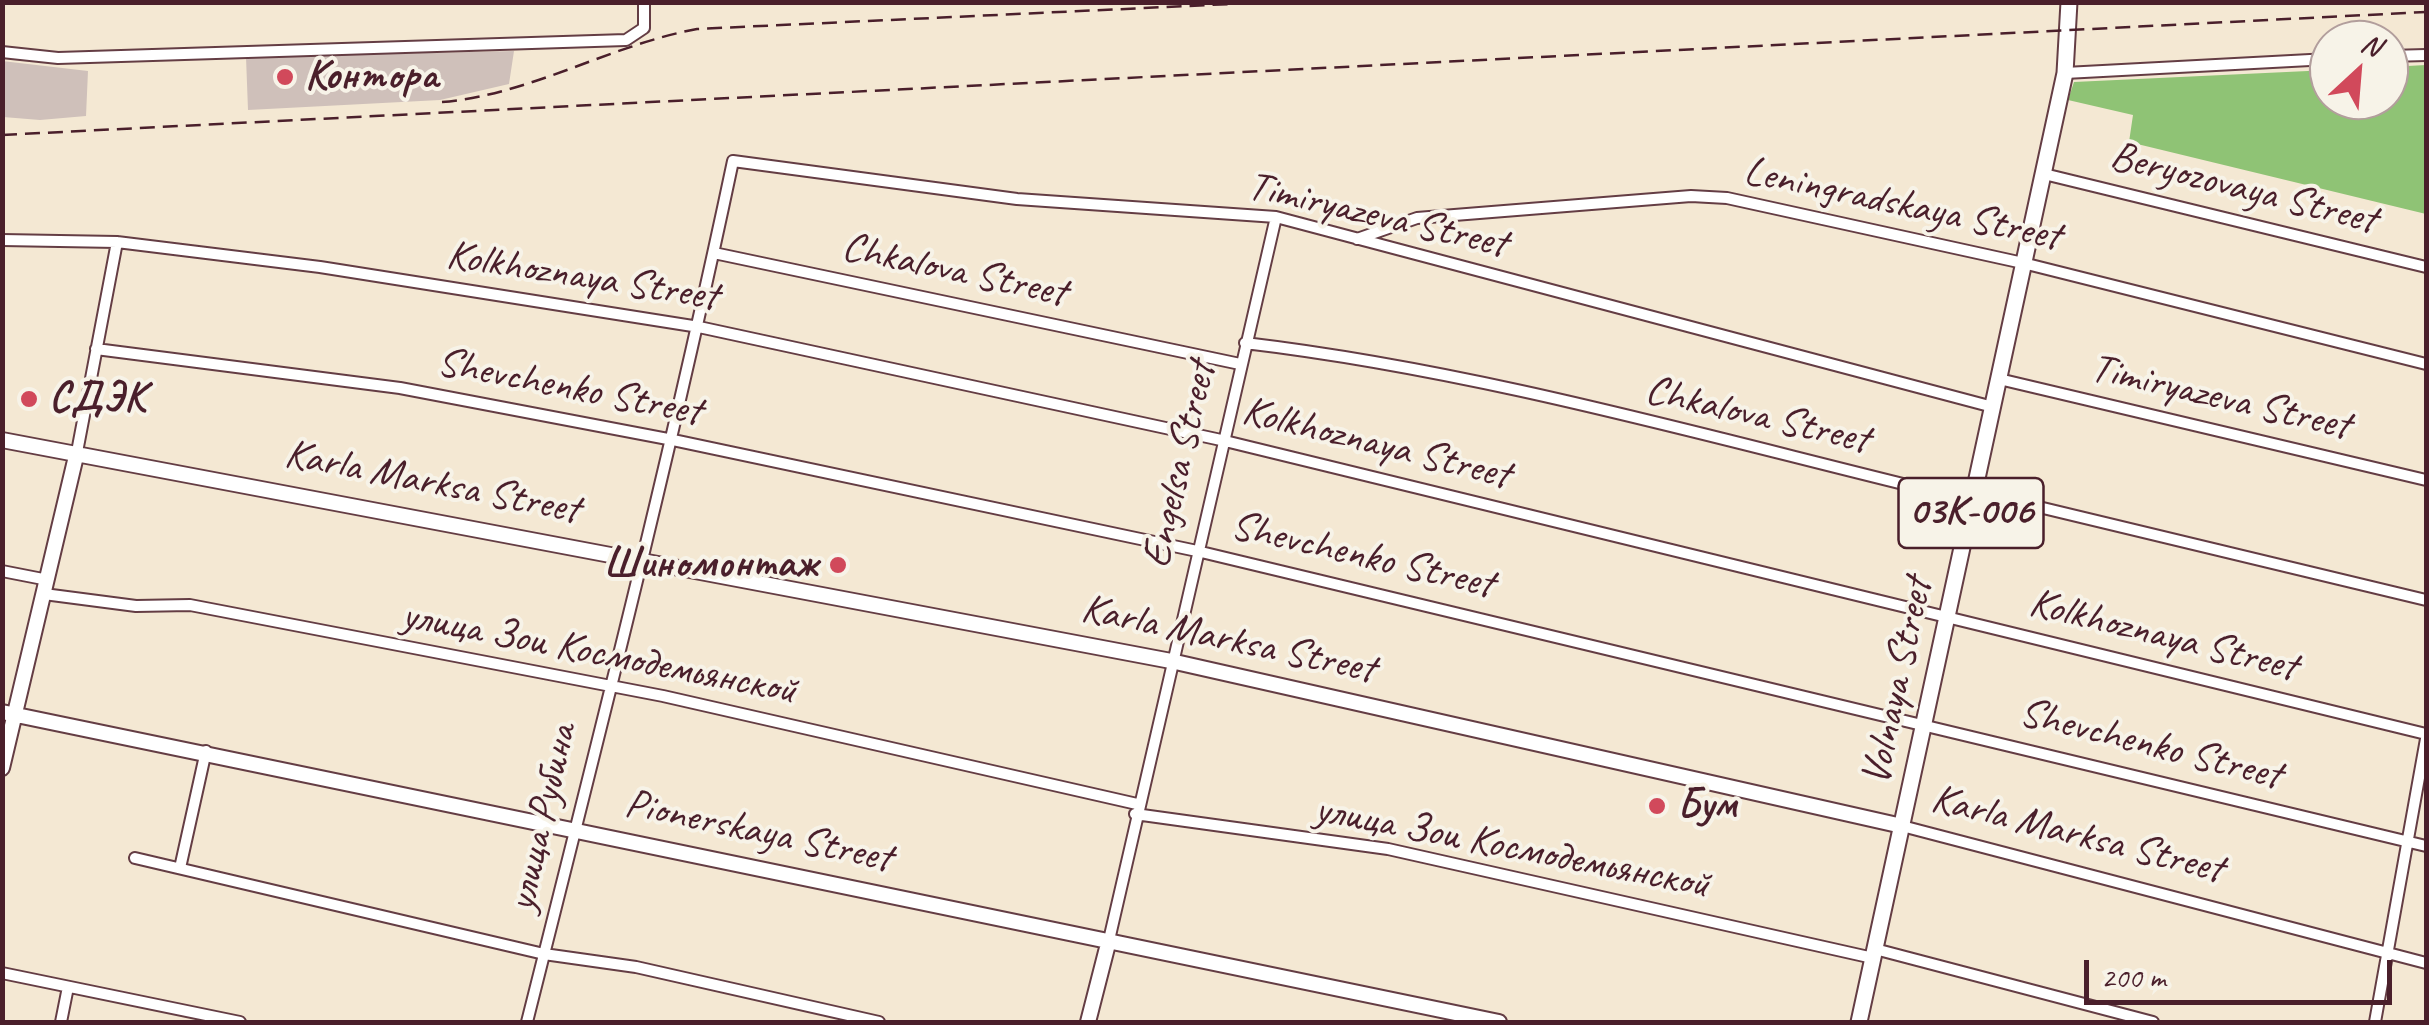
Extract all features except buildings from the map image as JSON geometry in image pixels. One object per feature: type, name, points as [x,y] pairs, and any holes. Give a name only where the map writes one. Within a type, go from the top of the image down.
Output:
[{"type":"main road","name":"Volnaya Street","points":[[1859,1022],[2065,72],[2068,2]]},
{"type":"street","points":[[2,52],[58,58],[626,40],[644,28],[644,2]]},
{"type":"street","points":[[2065,72],[2309,61]]},
{"type":"street","name":"Timiryazeva Street","points":[[733,161],[1017,199],[1276,217],[1993,408]]},
{"type":"street","name":"улица Рубина","points":[[528,1022],[607,688],[673,440],[733,161]]},
{"type":"street","name":"Beryozovaya Street","points":[[2044,174],[2426,267]]},
{"type":"street","name":"Leningradskaya Street","points":[[1357,238],[1418,218],[1691,196],[1727,198],[2024,263],[2426,364]]},
{"type":"street","name":"Engelsa Street","points":[[1088,1022],[1276,217]]},
{"type":"street","name":"Kolkhoznaya Street","points":[[2,240],[117,242],[320,268],[698,327],[1221,440],[2426,736]]},
{"type":"street","points":[[2,768],[9,714],[46,587],[77,452],[117,242]]},
{"type":"street","name":"Chkalova Street","points":[[714,253],[1240,364]]},
{"type":"street","name":"Chkalova Street","points":[[1245,343],[1322,352],[1474,383],[1973,501],[2018,502],[2426,600]]},
{"type":"street","name":"Shevchenko Street","points":[[96,348],[400,388],[673,440],[1197,551],[2426,846]]},
{"type":"street","name":"Timiryazeva Street","points":[[2000,379],[2426,480]]},
{"type":"street","name":"Karla Marksa Street","points":[[2,440],[640,558],[1171,662],[1902,826],[2426,962]]},
{"type":"street","name":"улица Зои Космодемьянской","points":[[2,572],[46,587],[136,606],[190,605],[663,696],[1136,809],[1388,849],[1874,954],[2153,1022]]},
{"type":"street","name":"Pionerskaya Street","points":[[9,714],[1499,1022]]},
{"type":"street","points":[[2375,1022],[2411,843],[2426,736]]},
{"type":"street","points":[[180,868],[206,752]]},
{"type":"street","points":[[134,858],[544,954],[636,968],[879,1022]]},
{"type":"street","points":[[2,973],[240,1022]]},
{"type":"street","points":[[61,1022],[68,987]]},
{"type":"shaded area","points":[[514,51],[509,84],[440,100],[248,110],[246,57]]},
{"type":"shaded area","points":[[2,61],[88,71],[86,116],[40,120],[3,117]]},
{"type":"green space","points":[[2426,65],[2426,214],[2129,142],[2133,115],[2068,100],[2074,82],[2309,71],[2309,120],[2409,120],[2409,66]]},
{"type":"railway","points":[[442,102],[507,90],[633,46],[697,29],[1273,2]]},
{"type":"railway","points":[[2,135],[2426,12]]},
{"type":"place","name":"Контора","points":[[285,77]]},
{"type":"place","name":"СДЭК","points":[[29,399]]},
{"type":"place","name":"Шиномонтаж","points":[[838,565]]},
{"type":"place","name":"Бум","points":[[1657,806]]}]
